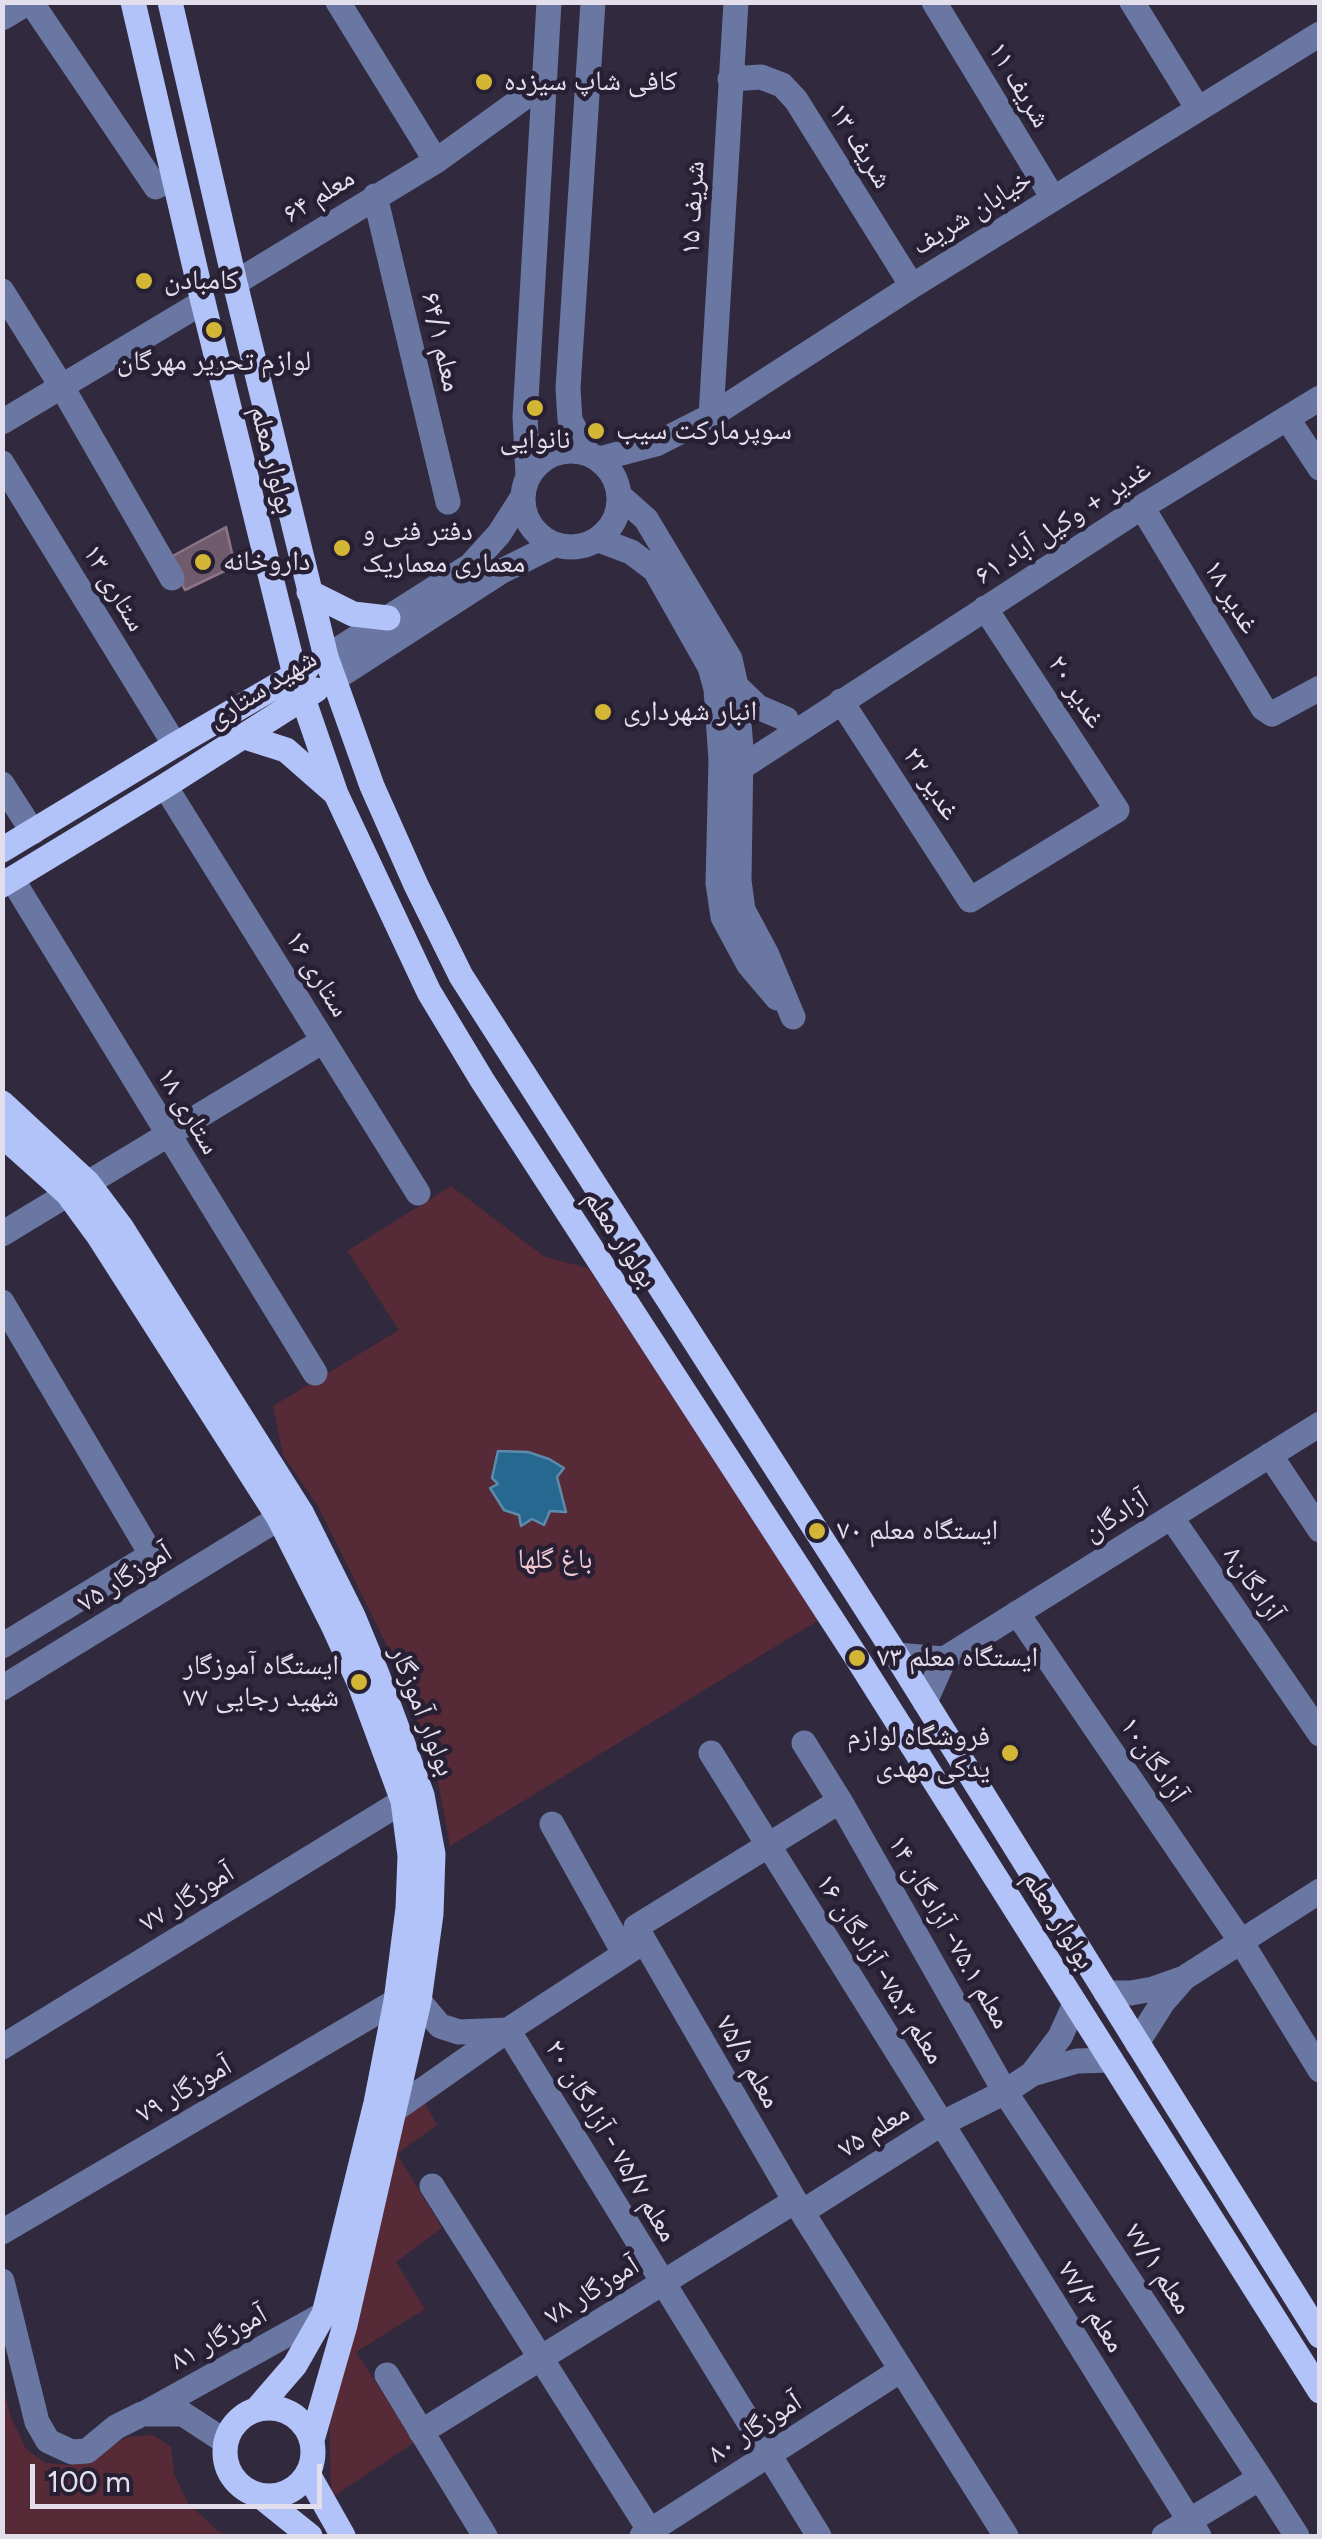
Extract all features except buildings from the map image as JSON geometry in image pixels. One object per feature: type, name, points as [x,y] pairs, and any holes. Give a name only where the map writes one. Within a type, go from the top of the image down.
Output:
[{"type":"main road","name":"بولوار معلم","points":[[134,2],[298,687],[336,794],[429,992],[1320,2390]]},
{"type":"main road","name":"بولوار معلم","points":[[170,2],[330,668],[372,786],[416,886],[461,976],[896,1655],[1320,2336]]},
{"type":"main road","points":[[310,592],[353,614],[388,618]]},
{"type":"main road","name":"شهید ستاری","points":[[2,850],[175,745],[330,668]]},
{"type":"main road","name":"شهید ستاری","points":[[7,882],[242,736],[298,687]]},
{"type":"main road","points":[[242,736],[286,750],[336,794]]},
{"type":"main road","name":"بولوار آموزگار","points":[[2,1103],[78,1188],[121,1227],[302,1514],[377,1674],[422,1794],[433,1854],[431,1914],[408,2001],[376,2103],[324,2314],[295,2365],[257,2409]]},
{"type":"main road","name":"بولوار آموزگار","points":[[2,1135],[78,1188],[98,1236],[279,1518],[359,1682],[403,1801],[410,1856],[408,2001],[396,2108],[346,2325],[312,2440]]},
{"type":"main road","points":[[259,2495],[282,2495],[302,2483],[314,2451],[307,2429],[291,2413],[280,2409],[257,2409],[237,2422],[226,2442],[226,2464],[248,2491],[259,2495],[310,2536]]},
{"type":"main road","points":[[308,2474],[344,2536]]},
{"type":"street","points":[[2,18],[30,2],[156,187]]},
{"type":"street","points":[[338,2],[436,161]]},
{"type":"street","points":[[594,2],[568,388],[570,420],[620,492],[646,519],[730,659],[736,686],[735,758],[743,910],[794,1017],[749,965],[724,917],[718,883],[735,758],[710,667],[655,570],[631,552],[599,540]]},
{"type":"street","name":"شریف ۱۵","points":[[711,416],[736,2]]},
{"type":"street","name":"شریف ۱۱","points":[[934,2],[1053,198]]},
{"type":"street","points":[[1132,2],[1198,109]]},
{"type":"street","points":[[547,4],[525,417],[525,486],[530,527],[554,545],[577,548],[599,540],[618,513],[620,492]]},
{"type":"street","name":"خیابان شریف","points":[[593,456],[656,444],[711,416],[912,286],[1320,34]]},
{"type":"street","name":"شریف ۱۳","points":[[730,79],[761,77],[782,86],[796,100],[912,286]]},
{"type":"street","name":"معلم ۶۴","points":[[235,284],[436,161],[544,83]]},
{"type":"street","name":"معلم ۶۴/۱","points":[[375,196],[448,502]]},
{"type":"street","points":[[2,291],[172,578]]},
{"type":"street","points":[[2,422],[203,302]]},
{"type":"street","name":"غدیر + وکیل آباد ۶۱","points":[[841,701],[1142,507],[1320,398]]},
{"type":"street","points":[[1287,418],[1320,468]]},
{"type":"street","name":"خیابان شریف","points":[[620,492],[656,444]]},
{"type":"street","points":[[525,486],[544,458],[565,450],[593,456]]},
{"type":"street","name":"ستاری ۱۳","points":[[2,463],[175,745]]},
{"type":"street","name":"شهید ستاری","points":[[330,668],[388,618],[471,565],[499,534],[525,486]]},
{"type":"street","name":"غدیر ۱۸","points":[[1142,507],[1263,708],[1272,714],[1320,688]]},
{"type":"street","name":"شهید ستاری","points":[[330,668],[554,545]]},
{"type":"street","name":"غدیر ۲۰","points":[[970,900],[1117,810],[985,608]]},
{"type":"street","points":[[736,686],[758,706],[786,719]]},
{"type":"street","points":[[735,758],[841,701]]},
{"type":"street","points":[[735,758],[786,719],[841,701]]},
{"type":"street","name":"غدیر ۲۲","points":[[841,701],[970,900]]},
{"type":"street","points":[[2,784],[33,832]]},
{"type":"street","name":"ستاری ۱۶","points":[[165,786],[418,1192]]},
{"type":"street","name":"ستاری ۱۸","points":[[7,882],[315,1373]]},
{"type":"street","points":[[2,1234],[323,1040]]},
{"type":"street","points":[[2,1302],[148,1549],[143,1560],[2,1646]]},
{"type":"street","name":"آزادگان","points":[[944,1659],[1320,1424]]},
{"type":"street","points":[[1270,1455],[1320,1530]]},
{"type":"street","name":"آزادگان۸","points":[[1171,1517],[1320,1734]]},
{"type":"street","name":"آموزگار ۷۵","points":[[2,1688],[279,1518]]},
{"type":"street","name":"آزادگان۱۰","points":[[1017,1613],[1240,1940],[1320,2070]]},
{"type":"street","points":[[896,1655],[944,1659],[925,1702]]},
{"type":"street","name":"معلم ۷۵.۱- آزادگان ۱۴","points":[[804,1743],[1005,2092]]},
{"type":"street","name":"معلم ۷۵.۳- آزادگان ۱۶","points":[[711,1753],[942,2124]]},
{"type":"street","points":[[396,2108],[634,1947],[636,1927],[840,1800]]},
{"type":"street","name":"۷۷ آموزگار","points":[[2,2047],[403,1801]]},
{"type":"street","name":"معلم ۷۵/۵","points":[[552,1824],[634,1947],[1006,2536]]},
{"type":"street","points":[[1137,2043],[1184,1978],[1320,1892]]},
{"type":"street","points":[[1106,1992],[1130,1993],[1184,1978]]},
{"type":"street","points":[[408,2001],[440,2026],[459,2032],[508,2030]]},
{"type":"street","name":"۷۹ آموزگار","points":[[2,2232],[408,2001]]},
{"type":"street","points":[[1032,2074],[1060,2038],[1075,2004]]},
{"type":"street","name":"معلم ۷۵/۷ - آزادگان ۲۰","points":[[508,2030],[819,2536]]},
{"type":"street","points":[[1032,2074],[1077,2061],[1110,2060]]},
{"type":"street","name":"معلم ۷۵","points":[[799,2206],[1032,2074]]},
{"type":"street","name":"معلم ۷۷/۱","points":[[1005,2092],[1297,2536]]},
{"type":"street","name":"معلم ۷۷/۳","points":[[942,2124],[1194,2529]]},
{"type":"street","points":[[432,2186],[646,2534]]},
{"type":"street","name":"آموزگار ۷۸","points":[[421,2432],[662,2283],[799,2206]]},
{"type":"street","name":"۸۱ آموزگار","points":[[2,2282],[36,2422],[48,2441],[72,2452],[87,2451],[116,2427],[324,2314]]},
{"type":"street","name":"آموزگار ۸۰","points":[[646,2534],[901,2370]]},
{"type":"street","points":[[387,2376],[484,2536]]},
{"type":"street","points":[[142,2414],[183,2414],[226,2442]]},
{"type":"street","points":[[1164,2536],[1194,2529],[1260,2478]]},
{"type":"green space","name":"باغ گلها","points":[[451,1186],[545,1257],[588,1268],[822,1618],[450,1846],[439,1787],[400,1672],[318,1506],[283,1455],[273,1406],[399,1330],[347,1251]]},
{"type":"green space","points":[[423,2100],[437,2125],[397,2154],[442,2228],[396,2262],[425,2309],[356,2352],[415,2442],[331,2498],[329,2405],[400,2114]]},
{"type":"green space","points":[[2,2382],[11,2417],[26,2449],[46,2463],[70,2465],[128,2437],[153,2435],[171,2447],[174,2474],[188,2503],[219,2532],[232,2536],[3,2536]]},
{"type":"water","points":[[498,1451],[528,1452],[564,1468],[557,1477],[566,1512],[550,1511],[544,1525],[532,1519],[521,1526],[519,1515],[504,1510],[490,1488],[498,1484],[492,1478]]},
{"type":"place","name":"کافی شاپ سیزده","points":[[484,82]]},
{"type":"place","name":"کامبادن","points":[[144,281]]},
{"type":"place","name":"لوازم تحریر مهرگان","points":[[214,330]]},
{"type":"place","name":"نانوایی","points":[[535,408]]},
{"type":"place","name":"سوپرمارکت سیب","points":[[596,431]]},
{"type":"place","name":"دفتر فنی و معماری معماریک","points":[[342,548]]},
{"type":"place","name":"داروخانه","points":[[203,562]]},
{"type":"place","name":"انبار شهرداری","points":[[603,712]]},
{"type":"place","name":"ایستگاه معلم ۷۰","points":[[817,1531]]},
{"type":"place","name":"ایستگاه معلم ۷۳","points":[[857,1658]]},
{"type":"place","name":"ایستگاه آموزگار شهید رجایی ۷۷","points":[[359,1682]]},
{"type":"place","name":"فروشگاه لوازم یدکی مهدی","points":[[1010,1753]]}]
